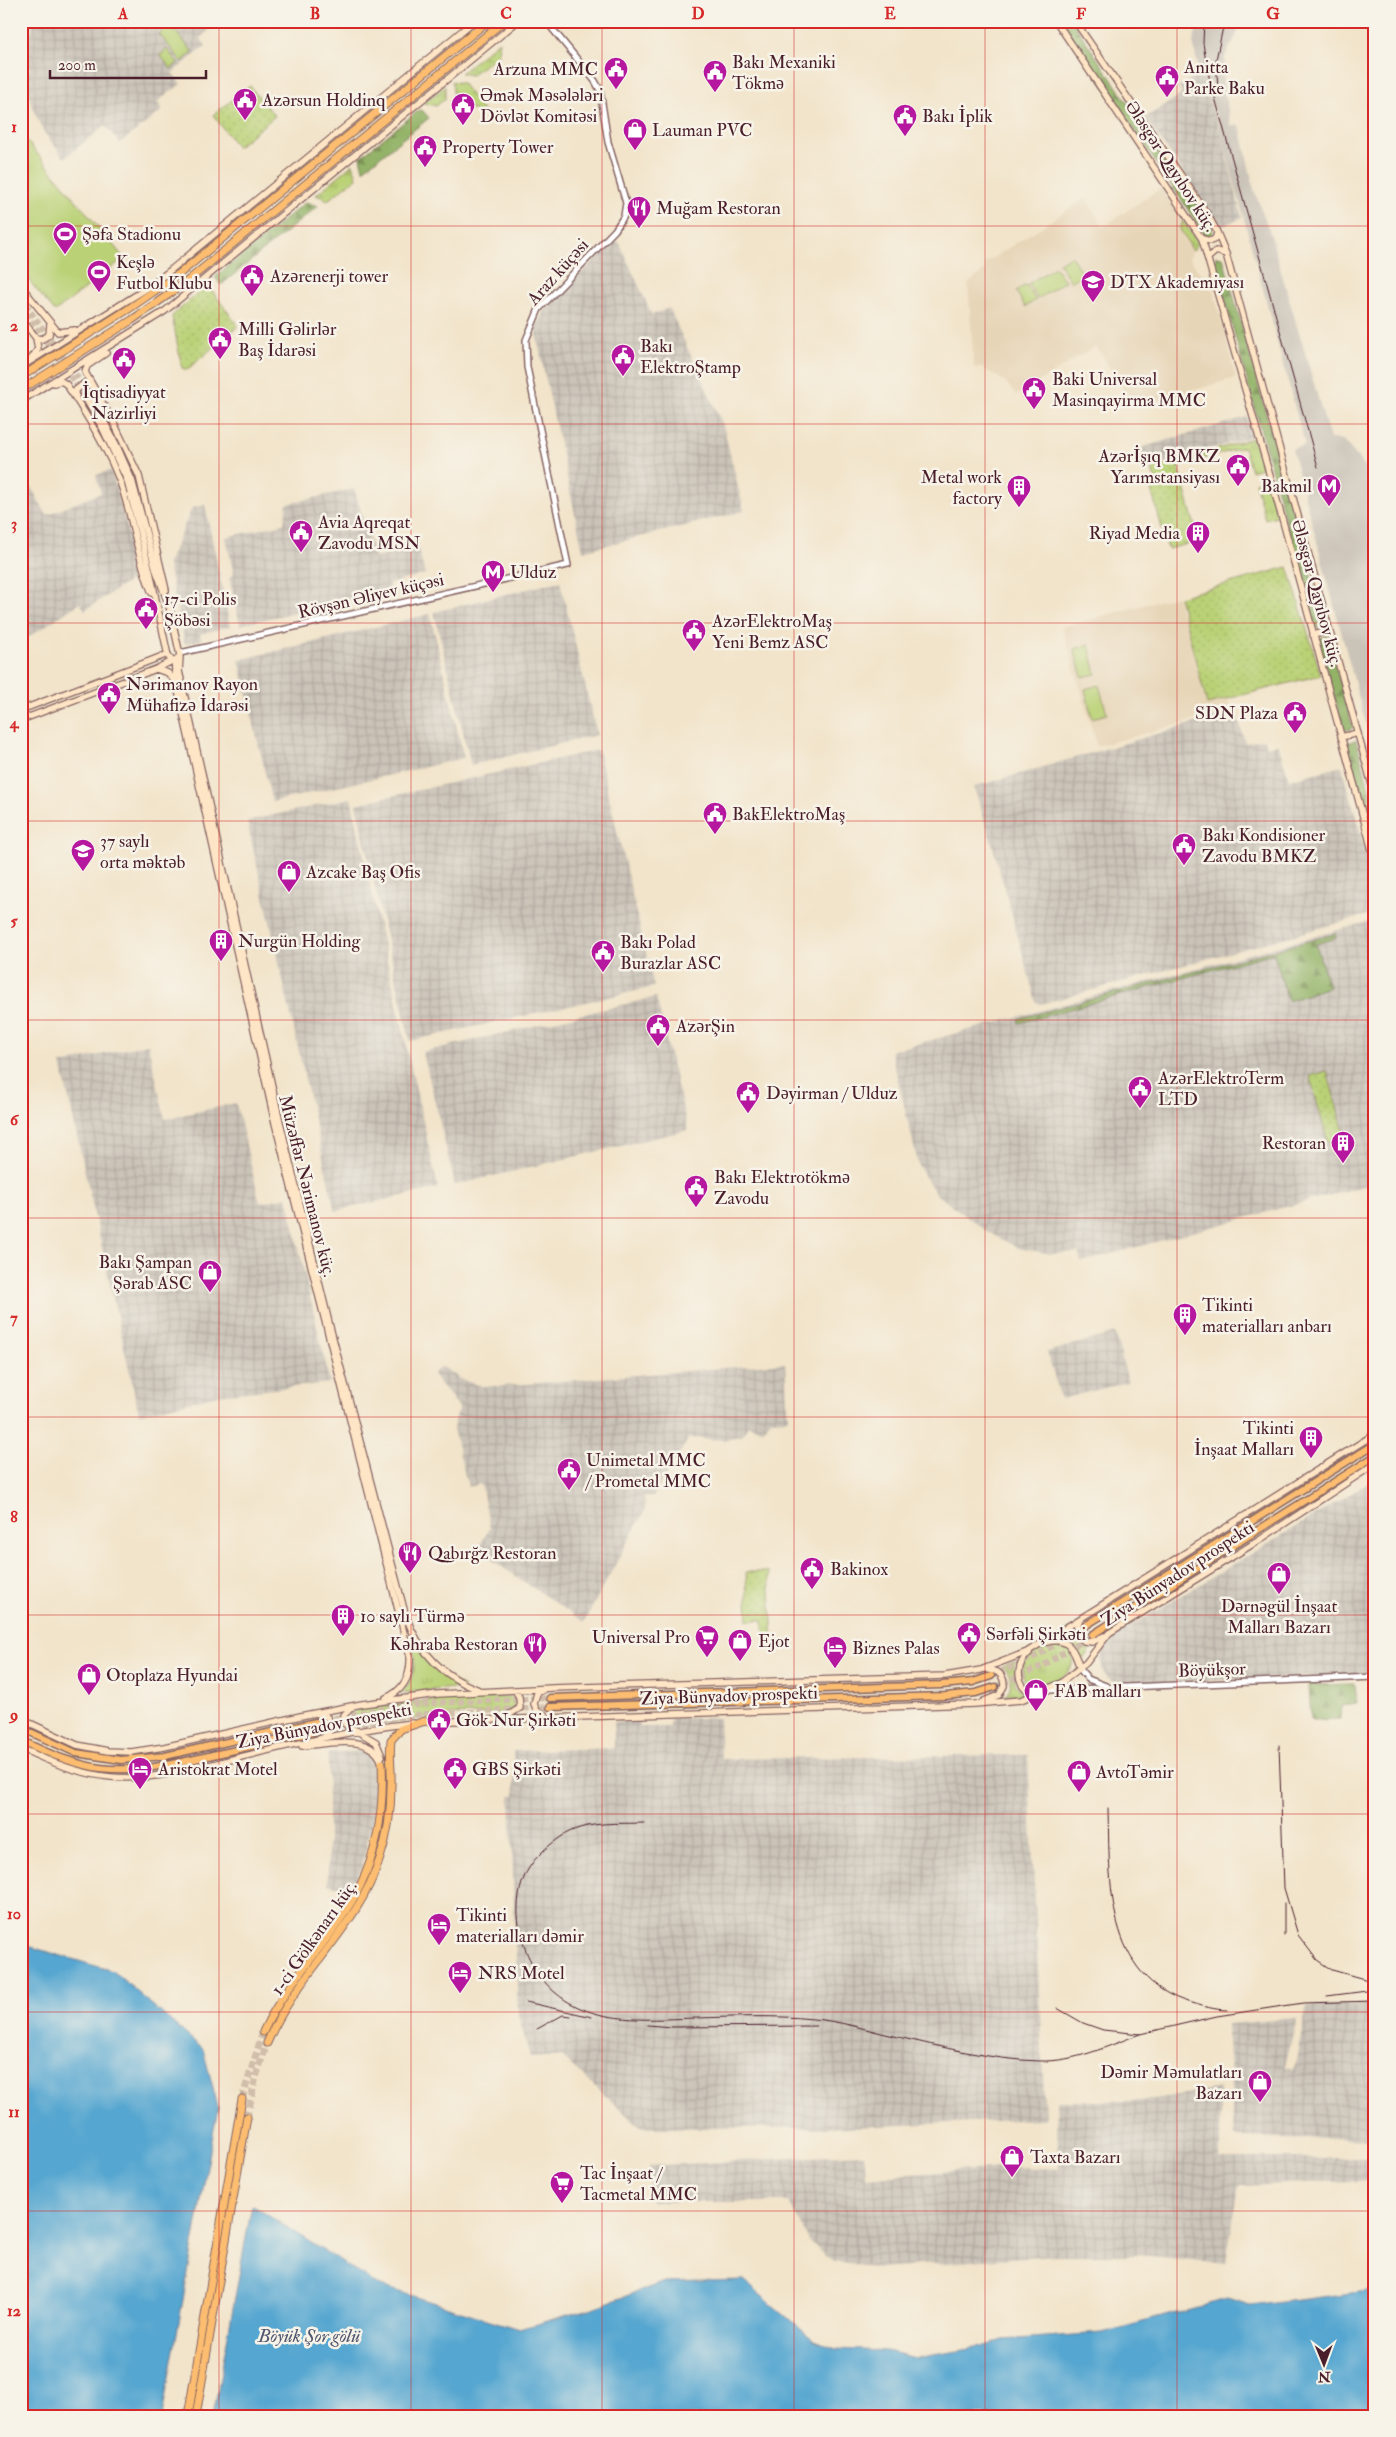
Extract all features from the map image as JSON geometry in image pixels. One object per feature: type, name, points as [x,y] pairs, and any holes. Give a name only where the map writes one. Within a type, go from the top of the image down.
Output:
[{"type":"highway","points":[[21,377],[127,310],[179,274],[488,21]]},
{"type":"highway","points":[[21,390],[185,284],[504,21]]},
{"type":"highway","name":"1-ci Gölkənarı küç.","points":[[267,2043],[274,2026],[290,1999],[349,1921],[368,1890],[380,1858],[388,1824],[391,1796],[391,1740],[401,1729],[425,1721]]},
{"type":"highway","points":[[263,2032],[282,1996],[342,1916],[364,1879],[380,1823],[383,1784],[382,1763]]},
{"type":"highway","points":[[188,2416],[242,2099]]},
{"type":"highway","points":[[196,2416],[247,2117]]},
{"type":"main road","points":[[24,365],[84,328],[172,269],[474,21]]},
{"type":"main road","points":[[483,1692],[454,1677],[434,1663],[419,1646],[406,1617],[330,1327],[268,1072],[179,670],[180,654],[163,568],[139,476],[115,425],[86,374],[87,366],[154,319],[518,21]]},
{"type":"main road","name":"Ələsgər Qayıbov küç.","points":[[1056,21],[1202,239],[1209,257],[1375,861]]},
{"type":"main road","name":"Ələsgər Qayıbov küç.","points":[[1075,21],[1216,230],[1226,254],[1375,796]]},
{"type":"main road","points":[[1202,239],[1209,242],[1214,240],[1216,230]]},
{"type":"main road","points":[[1209,257],[1216,251],[1226,254]]},
{"type":"main road","points":[[21,286],[50,324],[61,333],[84,328]]},
{"type":"main road","points":[[21,318],[36,338],[38,349],[24,365]]},
{"type":"main road","points":[[21,401],[154,319]]},
{"type":"main road","points":[[36,338],[42,339],[50,335],[50,324]]},
{"type":"main road","points":[[45,386],[64,382],[98,434],[120,482],[144,574],[158,608]]},
{"type":"main road","points":[[76,398],[76,390],[80,385],[88,384],[94,388]]},
{"type":"main road","points":[[169,606],[156,570],[132,480],[117,446],[86,395],[126,480],[169,653],[173,661]]},
{"type":"main road","points":[[1313,635],[1329,631]]},
{"type":"main road","points":[[21,710],[169,653],[174,649],[180,654]]},
{"type":"main road","points":[[21,720],[156,669],[173,661],[180,654]]},
{"type":"main road","name":"Müzəffər Nərimanov küç.","points":[[173,661],[275,1124],[410,1656],[408,1676],[402,1687],[378,1701]]},
{"type":"main road","points":[[156,669],[170,675],[177,686]]},
{"type":"main road","points":[[44,701],[47,710]]},
{"type":"main road","points":[[1341,737],[1358,733]]},
{"type":"main road","points":[[1342,1465],[1373,1435]]},
{"type":"main road","name":"Ziya Bünyadov prospekti","points":[[21,1719],[67,1741],[113,1752],[164,1747],[305,1714],[378,1701],[552,1688],[946,1676],[981,1670],[1020,1656],[1042,1644],[1086,1614],[1373,1435]]},
{"type":"main road","name":"Ziya Bünyadov prospekti","points":[[1085,1626],[1375,1444]]},
{"type":"main road","name":"Ziya Bünyadov prospekti","points":[[1092,1635],[1375,1456]]},
{"type":"main road","points":[[1347,1474],[1375,1460]]},
{"type":"main road","name":"Ziya Bünyadov prospekti","points":[[21,1748],[36,1756],[85,1773],[110,1777],[143,1777],[179,1772],[358,1731],[425,1721],[975,1704],[1021,1700],[1050,1690],[1080,1669],[1109,1633],[1261,1539],[1375,1464]]},
{"type":"main road","points":[[1086,1614],[1076,1624],[1076,1631],[1080,1638],[1092,1642],[1109,1633]]},
{"type":"main road","points":[[1050,1690],[1029,1690],[1020,1679],[1021,1662],[1042,1644],[1058,1640],[1068,1644],[1074,1651],[1080,1669]]},
{"type":"main road","points":[[975,1704],[995,1697],[1004,1686],[1003,1678],[998,1672],[990,1669],[981,1670]]},
{"type":"main road","name":"Ziya Bünyadov prospekti","points":[[550,1698],[942,1685],[973,1682],[992,1676]]},
{"type":"main road","name":"Ziya Bünyadov prospekti","points":[[550,1707],[945,1696],[976,1693],[995,1687]]},
{"type":"main road","points":[[550,1716],[537,1711],[534,1700],[540,1691],[552,1688]]},
{"type":"main road","points":[[493,1718],[518,1711],[520,1702],[515,1690]]},
{"type":"main road","points":[[362,1704],[350,1708],[344,1715],[347,1726],[376,1742],[380,1749],[382,1763]]},
{"type":"main road","points":[[305,1714],[322,1714],[329,1720],[330,1730],[320,1739]]},
{"type":"main road","name":"Ziya Bünyadov prospekti","points":[[21,1728],[40,1738],[92,1756],[122,1760],[143,1759],[316,1722]]},
{"type":"main road","name":"Ziya Bünyadov prospekti","points":[[21,1740],[50,1754],[88,1766],[122,1769],[153,1768],[317,1731]]},
{"type":"main road","points":[[40,1738],[79,1748],[113,1752]]},
{"type":"main road","points":[[278,1748],[354,1743],[374,1750],[382,1763]]},
{"type":"main road","points":[[36,1756],[88,1766]]},
{"type":"street","name":"Araz küçəsi","points":[[546,21],[598,86],[603,100],[608,142],[626,203],[624,216],[615,230],[540,309],[526,340],[527,367],[568,565]]},
{"type":"street","name":"Rövşən Əliyev küçəsi","points":[[180,654],[568,565]]},
{"type":"street","points":[[1080,1669],[1084,1677],[1092,1682],[1116,1688]]},
{"type":"street","name":"Böyükşor","points":[[1050,1690],[1375,1678]]},
{"type":"shaded area","points":[[34,21],[206,21],[212,27],[200,38],[206,46],[172,73],[181,84],[157,102],[163,110],[120,143],[105,126],[64,158],[43,131],[31,104],[25,74],[30,68],[23,57]]},
{"type":"shaded area","points":[[1199,21],[1237,21],[1238,32],[1225,56],[1223,84],[1231,126],[1240,125],[1254,190],[1269,230],[1330,439],[1343,440],[1375,478],[1375,758],[1292,449],[1305,445],[1217,118],[1199,72],[1193,42]]},
{"type":"shaded area","points":[[1200,74],[1221,133],[1242,218],[1221,226],[1145,118],[1182,94],[1178,87]]},
{"type":"shaded area","name":"DTX Akademiyası","points":[[1161,188],[1183,221],[1180,229],[1193,251],[1189,258],[1203,276],[1210,277],[1236,378],[1135,407],[1096,346],[1017,395],[1004,381],[981,367],[974,368],[968,284],[986,269],[984,264],[1086,198],[1103,227]]},
{"type":"shaded area","name":"Bakı ElektroŞtamp","points":[[613,241],[619,242],[652,315],[669,308],[723,425],[744,511],[583,551],[535,329],[545,310]]},
{"type":"shaded area","points":[[1247,417],[1253,436],[1146,469],[1140,448]]},
{"type":"shaded area","points":[[21,470],[47,515],[101,493],[96,475],[111,470],[140,574],[85,610],[80,603],[21,642]]},
{"type":"shaded area","name":"Avia Aqreqat Zavodu MSN","points":[[354,489],[375,558],[418,548],[425,574],[388,584],[389,590],[240,625],[229,577],[234,575],[226,537],[284,524],[287,504]]},
{"type":"shaded area","points":[[205,505],[230,626],[200,634],[201,640],[185,644],[168,564],[192,508]]},
{"type":"shaded area","points":[[560,581],[597,735],[471,765],[434,612]]},
{"type":"shaded area","points":[[1177,596],[1206,704],[1229,699],[1232,710],[1097,746],[1062,627]]},
{"type":"shaded area","points":[[430,614],[464,758],[272,802],[239,660]]},
{"type":"shaded area","name":"Bakı Kondisioner Zavodu BMKZ","points":[[1236,711],[1245,743],[1264,739],[1267,747],[1278,744],[1289,780],[1342,766],[1375,885],[1375,913],[1041,1004],[1036,1002],[993,847],[974,787]]},
{"type":"shaded area","points":[[598,750],[654,987],[410,1041],[356,804]]},
{"type":"shaded area","points":[[351,798],[438,1188],[335,1211],[247,821]]},
{"type":"shaded area","name":"AzərElektroTerm LTD","points":[[1375,920],[1375,1183],[1081,1262],[1078,1252],[1051,1254],[1018,1248],[988,1232],[936,1194],[919,1167],[891,1051]]},
{"type":"shaded area","name":"AzərŞin","points":[[656,997],[688,1130],[455,1185],[423,1052]]},
{"type":"shaded area","name":"Bakı Şampan Şərab ASC","points":[[148,1044],[165,1119],[236,1103],[260,1203],[287,1197],[330,1383],[218,1395],[139,1414],[61,1064]]},
{"type":"shaded area","points":[[1115,1333],[1128,1382],[1061,1399],[1047,1352]]},
{"type":"shaded area","name":"Unimetal MMC / Prometal MMC","points":[[785,1363],[788,1419],[771,1420],[763,1430],[748,1425],[743,1435],[724,1440],[689,1438],[653,1496],[644,1496],[645,1510],[584,1622],[477,1550],[490,1528],[481,1484],[468,1487],[453,1428],[459,1407],[433,1374],[441,1366],[462,1380],[482,1386],[502,1386]]},
{"type":"shaded area","name":"Dərnəgül İnşaat Malları Bazarı","points":[[1375,1479],[1375,1674],[1127,1684],[1111,1681],[1105,1676],[1101,1658],[1104,1647],[1111,1638]]},
{"type":"shaded area","points":[[670,1718],[719,1718],[721,1759],[1028,1755],[1045,2119],[829,2128],[641,2128],[562,2057],[530,2057],[518,2014],[510,1796],[515,1796],[513,1751],[614,1748],[614,1722],[639,1721],[640,1727],[670,1727]]},
{"type":"shaded area","points":[[363,1751],[373,1760],[376,1771],[373,1819],[361,1869],[351,1889],[328,1884],[328,1752]]},
{"type":"shaded area","points":[[1375,2004],[1375,2140],[1234,2137],[1227,2024],[1297,2018],[1285,2066],[1294,2069],[1307,2006]]},
{"type":"shaded area","name":"Taxta Bazarı","points":[[1220,2088],[1220,2158],[1375,2158],[1375,2180],[1239,2186],[1226,2263],[1138,2255],[1052,2255],[880,2268],[834,2261],[809,2241],[789,2202],[651,2202],[649,2166],[864,2154],[866,2177],[1016,2167],[1059,2169],[1056,2101],[1141,2101]]},
{"type":"green space","points":[[1060,21],[1072,21],[1206,218],[1212,229],[1212,237],[1205,235]]},
{"type":"green space","points":[[170,25],[193,52],[182,62],[159,34]]},
{"type":"green space","points":[[499,41],[498,55],[471,75],[461,73]]},
{"type":"green space","points":[[167,49],[178,63],[171,69],[160,55]]},
{"type":"green space","points":[[452,81],[462,83],[487,116],[469,108],[454,105]]},
{"type":"green space","points":[[250,86],[275,116],[237,147],[213,115]]},
{"type":"green space","points":[[445,86],[445,99],[436,106],[424,103]]},
{"type":"green space","points":[[419,110],[423,111],[429,118],[363,170],[360,157]]},
{"type":"green space","points":[[21,134],[124,258],[55,312],[21,271]]},
{"type":"green space","points":[[353,164],[357,178],[328,200],[316,195]]},
{"type":"green space","points":[[306,202],[318,206],[221,285],[215,277]]},
{"type":"green space","points":[[1183,221],[1198,243],[1193,251],[1180,229]]},
{"type":"green space","points":[[1071,256],[1083,274],[1071,282],[1059,263]]},
{"type":"green space","points":[[1216,256],[1223,257],[1325,626],[1315,628],[1215,264]]},
{"type":"green space","points":[[1055,267],[1065,281],[1038,299],[1028,284]]},
{"type":"green space","points":[[208,285],[238,326],[187,370],[182,368],[172,316]]},
{"type":"green space","points":[[1026,285],[1036,300],[1025,307],[1016,291]]},
{"type":"green space","points":[[1253,438],[1262,468],[1251,471],[1244,447],[1178,466],[1177,462]]},
{"type":"green space","points":[[1177,462],[1199,541],[1168,549],[1150,486],[1156,484],[1152,469]]},
{"type":"green space","points":[[1266,479],[1277,516],[1265,519],[1255,482]]},
{"type":"green space","points":[[1288,567],[1321,675],[1207,704],[1179,597]]},
{"type":"green space","points":[[1327,636],[1353,728],[1344,731],[1318,639]]},
{"type":"green space","points":[[1089,645],[1096,674],[1082,677],[1074,649]]},
{"type":"green space","points":[[1099,685],[1107,714],[1092,718],[1085,689]]},
{"type":"green space","points":[[1356,740],[1375,809],[1375,845],[1346,743]]},
{"type":"green space","points":[[1335,934],[1336,938],[1316,944],[1329,987],[1288,1001],[1274,953],[1019,1023],[1018,1019]]},
{"type":"green space","points":[[1327,1071],[1346,1139],[1328,1143],[1310,1076]]},
{"type":"green space","points":[[746,1572],[769,1572],[773,1642],[765,1643],[763,1620],[748,1620]]},
{"type":"green space","points":[[1071,1628],[1076,1642],[1090,1650],[1082,1661],[1078,1649],[1061,1635]]},
{"type":"green space","points":[[412,1641],[435,1667],[448,1678],[464,1687],[401,1693],[410,1681],[414,1668]]},
{"type":"green space","points":[[1059,1644],[1071,1652],[1072,1664],[1067,1673],[1045,1686],[1034,1687],[1026,1682],[1023,1674],[1024,1664],[1031,1655],[1042,1647]]},
{"type":"green space","points":[[1014,1662],[1015,1684],[1023,1694],[1005,1696],[1010,1689],[1011,1681],[1003,1666]]},
{"type":"green space","points":[[1355,1684],[1357,1704],[1341,1706],[1340,1719],[1311,1720],[1309,1685]]},
{"type":"green space","points":[[510,1698],[515,1704],[514,1708],[505,1713],[444,1715],[360,1726],[352,1723],[349,1717],[356,1710],[443,1699]]},
{"type":"water","points":[[21,1944],[113,1971],[203,2049],[218,2107],[162,2416],[21,2416]]},
{"type":"water","name":"Böyük Şor gölü","points":[[252,2205],[377,2285],[519,2329],[599,2306],[664,2282],[743,2280],[815,2341],[835,2349],[886,2351],[916,2358],[982,2347],[1003,2340],[1102,2333],[1228,2299],[1251,2306],[1375,2290],[1375,2416],[213,2416]]},
{"type":"tunnel","points":[[21,298],[89,393]]},
{"type":"tunnel","points":[[21,307],[84,396]]},
{"type":"tunnel","points":[[991,1676],[1038,1655],[1085,1626]]},
{"type":"tunnel","points":[[995,1687],[1044,1665],[1092,1635]]},
{"type":"tunnel","points":[[316,1722],[371,1711],[431,1703],[550,1698]]},
{"type":"tunnel","points":[[317,1731],[412,1715],[550,1707]]},
{"type":"tunnel","points":[[242,2099],[263,2032]]},
{"type":"tunnel","points":[[247,2117],[256,2077],[267,2043]]},
{"type":"railway","points":[[21,63],[29,21]]},
{"type":"railway","points":[[1204,21],[1203,43],[1207,69],[1318,467]]},
{"type":"railway","points":[[1218,88],[1216,60],[1223,27]]},
{"type":"railway","points":[[21,69],[28,107]]},
{"type":"railway","points":[[1279,1745],[1284,1888],[1298,1935],[1317,1960],[1332,1970],[1375,1982]]},
{"type":"railway","points":[[1108,1808],[1112,1895],[1118,1924],[1127,1950],[1142,1972],[1163,1990],[1191,2003],[1214,2009],[1228,2010]]},
{"type":"railway","points":[[644,1823],[595,1825],[567,1833],[535,1859],[523,1880],[519,1897],[520,1933],[534,1967],[544,1982],[557,1994],[572,2004],[586,2010],[601,2015],[632,2019],[769,2017],[823,2020],[967,2052],[1040,2061],[1053,2061],[1079,2056],[1140,2034]]},
{"type":"railway","points":[[1284,1903],[1284,1935]]},
{"type":"railway","points":[[1327,1996],[1375,1990]]},
{"type":"railway","points":[[1057,2008],[1083,2023],[1103,2030],[1140,2034],[1217,2016],[1303,2003],[1375,2001]]},
{"type":"railway","points":[[526,2002],[592,2017]]},
{"type":"railway","points":[[537,2029],[563,2015],[571,2016]]},
{"type":"railway","points":[[647,2025],[672,2027],[816,2026]]},
{"type":"place","name":"Arzuna MMC","points":[[616,90]]},
{"type":"place","name":"Bakı Mexaniki Tökmə","points":[[715,93]]},
{"type":"place","name":"Anitta Parke Baku","points":[[1167,98]]},
{"type":"place","name":"Azərsun Holdinq","points":[[245,121]]},
{"type":"place","name":"Əmək Məsələləri Dövlət Komitəsi","points":[[463,126]]},
{"type":"place","name":"Bakı İplik","points":[[905,137]]},
{"type":"place","name":"Lauman PVC","points":[[635,151]]},
{"type":"place","name":"Property Tower","points":[[425,168]]},
{"type":"place","name":"Muğam Restoran","points":[[639,229]]},
{"type":"place","name":"Şəfa Stadionu","points":[[65,255]]},
{"type":"place","name":"Keşlə Futbol Klubu","points":[[99,293]]},
{"type":"place","name":"Azərenerji tower","points":[[252,297]]},
{"type":"place","name":"DTX Akademiyası","points":[[1093,303]]},
{"type":"place","name":"Milli Gəlirlər Baş İdarəsi","points":[[220,360]]},
{"type":"place","name":"Bakı ElektroŞtamp","points":[[623,377]]},
{"type":"place","name":"İqtisadiyyat Nazirliyi","points":[[124,380]]},
{"type":"place","name":"Baki Universal Masinqayirma MMC","points":[[1034,410]]},
{"type":"place","name":"Azərİşıq BMKZ Yarımstansiyası","points":[[1238,487]]},
{"type":"place","name":"Bakmil","points":[[1329,507]]},
{"type":"place","name":"Metal work factory","points":[[1019,508]]},
{"type":"place","name":"Avia Aqreqat Zavodu MSN","points":[[301,553]]},
{"type":"place","name":"Riyad Media","points":[[1198,554]]},
{"type":"place","name":"Ulduz","points":[[493,593]]},
{"type":"place","name":"17-ci Polis Şöbəsi","points":[[146,630]]},
{"type":"place","name":"AzərElektroMaş Yeni Bemz ASC","points":[[694,652]]},
{"type":"place","name":"Nərimanov Rayon Mühafizə İdarəsi","points":[[109,715]]},
{"type":"place","name":"SDN Plaza","points":[[1295,734]]},
{"type":"place","name":"BakElektroMaş","points":[[715,835]]},
{"type":"place","name":"Bakı Kondisioner Zavodu BMKZ","points":[[1184,866]]},
{"type":"place","name":"37 saylı orta məktəb","points":[[83,872]]},
{"type":"place","name":"Azcake Baş Ofis","points":[[289,893]]},
{"type":"place","name":"Nurgün Holding","points":[[221,962]]},
{"type":"place","name":"Bakı Polad Burazlar ASC","points":[[603,973]]},
{"type":"place","name":"AzərŞin","points":[[658,1047]]},
{"type":"place","name":"AzərElektroTerm LTD","points":[[1140,1109]]},
{"type":"place","name":"Dəyirman / Ulduz","points":[[748,1114]]},
{"type":"place","name":"Restoran","points":[[1343,1164]]},
{"type":"place","name":"Bakı Elektrotökmə Zavodu","points":[[696,1208]]},
{"type":"place","name":"Bakı Şampan Şərab ASC","points":[[210,1293]]},
{"type":"place","name":"Tikinti materialları anbarı","points":[[1185,1336]]},
{"type":"place","name":"Tikinti İnşaat Malları","points":[[1311,1459]]},
{"type":"place","name":"Unimetal MMC / Prometal MMC","points":[[569,1491]]},
{"type":"place","name":"Qabırğz Restoran","points":[[410,1574]]},
{"type":"place","name":"Bakinox","points":[[812,1590]]},
{"type":"place","name":"Dərnəgül İnşaat Malları Bazarı","points":[[1279,1595]]},
{"type":"place","name":"10 saylı Türmə","points":[[343,1637]]},
{"type":"place","name":"Sərfəli Şirkəti","points":[[969,1655]]},
{"type":"place","name":"Universal Pro","points":[[707,1658]]},
{"type":"place","name":"Ejot","points":[[740,1662]]},
{"type":"place","name":"Kəhraba Restoran","points":[[535,1665]]},
{"type":"place","name":"Biznes Palas","points":[[835,1669]]},
{"type":"place","name":"Otoplaza Hyundai","points":[[89,1696]]},
{"type":"place","name":"FAB malları","points":[[1036,1712]]},
{"type":"place","name":"Gök Nur Şirkəti","points":[[439,1741]]},
{"type":"place","name":"Aristokrat Motel","points":[[140,1790]]},
{"type":"place","name":"GBS Şirkəti","points":[[455,1790]]},
{"type":"place","name":"AvtoTəmir","points":[[1079,1793]]},
{"type":"place","name":"Tikinti materialları dəmir","points":[[439,1946]]},
{"type":"place","name":"NRS Motel","points":[[460,1994]]},
{"type":"place","name":"Dəmir Məmulatları Bazarı","points":[[1260,2103]]},
{"type":"place","name":"Taxta Bazarı","points":[[1012,2178]]},
{"type":"place","name":"Tac İnşaat / Tacmetal MMC","points":[[562,2204]]}]
